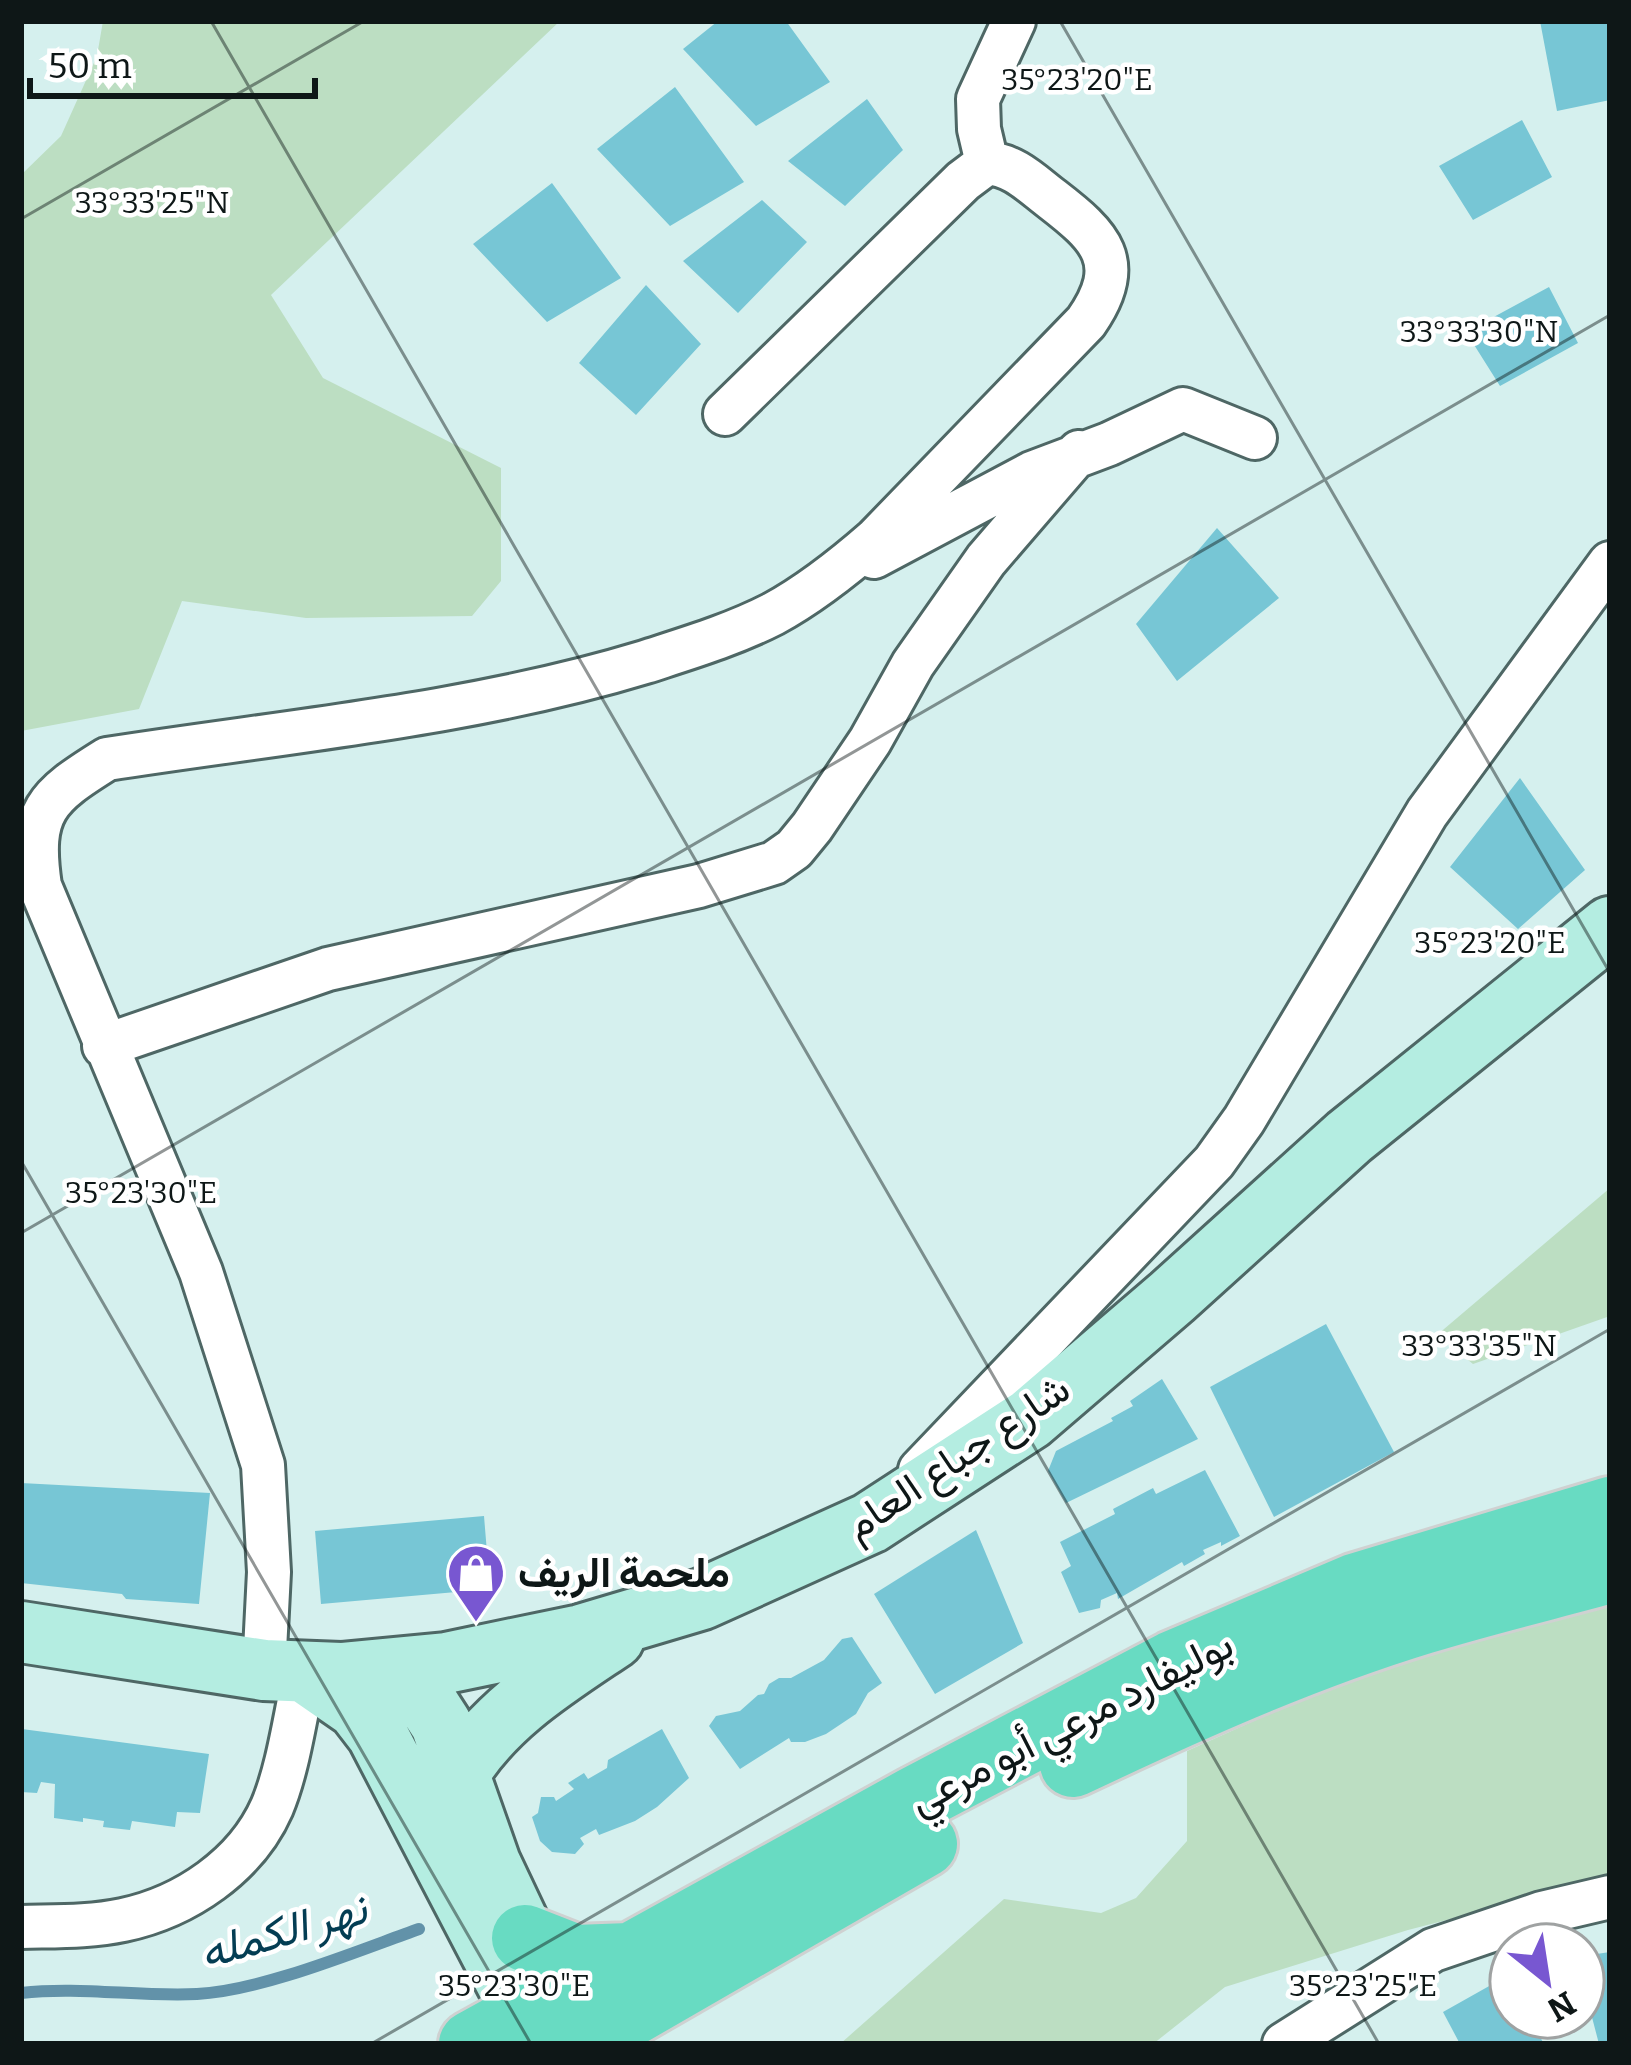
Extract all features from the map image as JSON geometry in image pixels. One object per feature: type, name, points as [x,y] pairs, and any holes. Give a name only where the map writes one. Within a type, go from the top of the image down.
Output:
[{"type":"main road","name":"شارع جباع العام","points":[[21,1632],[285,1671],[393,1669],[581,1635],[702,1599],[870,1523],[1030,1419],[1349,1137],[1610,927]]},
{"type":"main road","name":"بوليفارد مرعي أبو مرعي","points":[[638,1981],[914,1800],[1173,1664],[1357,1586],[1610,1510]]},
{"type":"main road","name":"بوليفارد مرعي أبو مرعي","points":[[532,2015],[638,1981],[1193,1708],[1422,1621],[1610,1570]]},
{"type":"main road","points":[[458,1775],[487,1733],[514,1709],[646,1617]]},
{"type":"main road","points":[[393,1669],[432,1707],[490,1863],[532,2015]]},
{"type":"main road","points":[[285,1671],[357,1708],[377,1734],[532,2015]]},
{"type":"main road","points":[[532,2015],[576,1958],[638,1981]]},
{"type":"street","points":[[987,163],[978,99],[1014,21]]},
{"type":"street","points":[[724,414],[987,163]]},
{"type":"street","points":[[809,591],[876,539],[1086,322],[1098,304],[1107,265],[1092,230],[1012,169],[987,163]]},
{"type":"street","points":[[21,1927],[120,1921],[162,1909],[222,1873],[258,1835],[274,1802],[285,1671],[269,1572],[263,1465],[201,1272],[40,886],[34,847],[45,808],[59,788],[107,759],[386,718],[597,676],[742,629],[1032,473],[1183,409],[1255,437]]},
{"type":"street","points":[[104,1046],[328,969],[699,886],[774,863],[812,827],[870,741],[913,664],[986,560],[1078,452]]},
{"type":"street","points":[[870,1523],[1214,1162],[1244,1120],[1427,813],[1610,563]]},
{"type":"street","points":[[1284,2044],[1432,1950],[1541,1913],[1610,1897]]},
{"type":"green space","points":[[103,21],[560,21],[271,295],[323,378],[501,468],[501,581],[472,616],[306,618],[182,601],[139,709],[21,731],[21,175],[61,136],[97,56]]},
{"type":"green space","points":[[1610,1188],[1610,1316],[1473,1364],[1437,1335]]},
{"type":"green space","points":[[1610,1602],[1610,1878],[1408,1930],[1225,1987],[1153,2044],[840,2044],[1004,1899],[1101,1913],[1136,1898],[1187,1841],[1187,1751],[1327,1688]]},
{"type":"building","points":[[718,21],[786,21],[830,82],[756,126],[683,49]]},
{"type":"building","points":[[1540,21],[1610,21],[1610,100],[1557,111]]},
{"type":"building","points":[[675,87],[744,182],[670,226],[597,149]]},
{"type":"building","points":[[867,99],[903,150],[845,206],[788,161]]},
{"type":"building","points":[[1522,120],[1552,177],[1473,220],[1439,166]]},
{"type":"building","points":[[552,183],[621,278],[547,322],[473,244]]},
{"type":"building","points":[[762,200],[807,242],[738,313],[683,261]]},
{"type":"building","points":[[646,285],[701,344],[636,415],[579,363]]},
{"type":"building","points":[[1549,287],[1578,343],[1500,386],[1466,332]]},
{"type":"building","points":[[1217,528],[1279,598],[1177,681],[1136,624]]},
{"type":"building","points":[[1520,778],[1585,870],[1518,929],[1450,867]]},
{"type":"building","points":[[1326,1324],[1394,1452],[1274,1517],[1210,1387]]},
{"type":"building","points":[[1162,1379],[1198,1439],[1066,1503],[1048,1471],[1056,1451],[1113,1421],[1133,1406],[1130,1401]]},
{"type":"building","points":[[1205,1470],[1240,1536],[1203,1550],[1205,1554],[1118,1599],[1117,1593],[1101,1600],[1100,1608],[1079,1613],[1061,1572],[1071,1566],[1060,1542],[1153,1488],[1156,1494]]},
{"type":"building","points":[[21,1483],[210,1493],[199,1604],[21,1583]]},
{"type":"building","points":[[484,1516],[490,1589],[321,1604],[315,1531]]},
{"type":"building","points":[[976,1530],[1023,1643],[935,1694],[874,1594]]},
{"type":"building","points":[[852,1637],[882,1683],[868,1693],[856,1714],[805,1742],[789,1738],[740,1769],[709,1726],[716,1716],[740,1711],[764,1694],[769,1684],[824,1660],[842,1639]]},
{"type":"building","points":[[22,1729],[209,1754],[200,1813],[177,1812],[175,1827],[132,1821],[130,1830],[103,1827],[104,1821],[54,1818],[55,1784],[41,1782],[37,1793],[21,1792]]},
{"type":"building","points":[[662,1729],[689,1778],[635,1821],[599,1835],[596,1829],[580,1838],[584,1844],[575,1854],[552,1852],[540,1841],[532,1817],[538,1813],[541,1797],[556,1801],[574,1789],[568,1783],[584,1773],[588,1779],[607,1768],[608,1760]]},
{"type":"building","points":[[1607,1952],[1610,2044],[1599,2044],[1607,2041]]},
{"type":"building","points":[[1487,1987],[1487,2041],[1544,2044],[1460,2044],[1443,2012]]},
{"type":"waterway","name":"نهر الكمله","points":[[21,1993],[222,1991],[309,1969],[419,1929]]},
{"type":"place","name":"ملحمة الريف","points":[[476,1624]]}]
